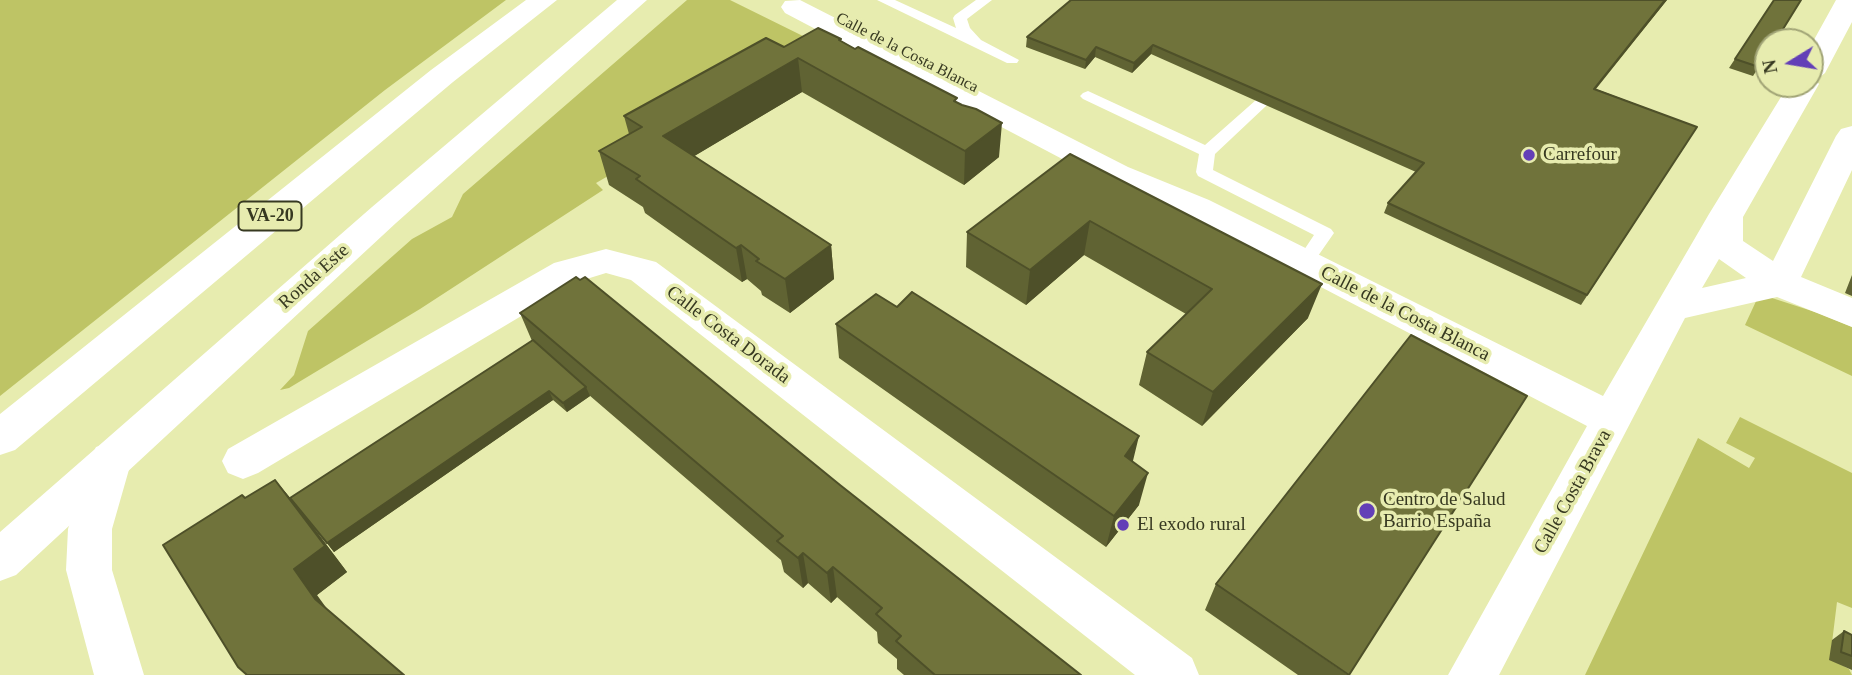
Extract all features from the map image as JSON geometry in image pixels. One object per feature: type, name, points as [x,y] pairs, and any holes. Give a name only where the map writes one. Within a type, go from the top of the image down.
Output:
[{"type":"main road","name":"VA-20","points":[[0,439],[442,76],[543,0]]},
{"type":"main road","name":"Ronda Este","points":[[0,561],[404,198],[634,0]]},
{"type":"main road","points":[[1824,47],[1850,0]]},
{"type":"main road","name":"Calle de la Costa Blanca","points":[[798,3],[1116,174],[1197,208],[1613,420]]},
{"type":"main road","name":"Calle Costa Brava","points":[[1473,675],[1672,308],[1796,98]]},
{"type":"main road","points":[[1780,283],[1852,136]]},
{"type":"main road","points":[[1726,214],[1725,246],[1780,283],[1852,313]]},
{"type":"main road","name":"Calle Costa Dorada","points":[[243,461],[567,272],[606,261],[643,271],[1174,675]]},
{"type":"main road","points":[[1672,308],[1780,283]]},
{"type":"main road","points":[[111,459],[90,529],[89,570],[119,675]]},
{"type":"lane","points":[[884,0],[1012,60]]},
{"type":"lane","points":[[984,47],[964,30],[960,18],[985,0]]},
{"type":"lane","points":[[1088,96],[1207,152]]},
{"type":"lane","points":[[1261,103],[1207,152],[1204,172],[1325,233],[1305,262]]},
{"type":"green space","points":[[0,0],[506,0],[385,90],[0,396]]},
{"type":"green space","points":[[687,0],[730,0],[811,40],[639,158],[596,183],[603,190],[420,309],[289,388],[280,390],[294,375],[308,331],[412,239],[452,217],[463,194]]},
{"type":"green space","points":[[1758,297],[1772,298],[1852,327],[1852,376],[1745,325]]},
{"type":"green space","points":[[1740,417],[1852,473],[1852,608],[1837,602],[1830,659],[1849,669],[1852,675],[1585,675],[1698,438],[1749,468],[1755,458],[1726,443]]},
{"type":"building","name":"Carrefour","points":[[1071,0],[1665,0],[1594,89],[1697,127],[1587,295],[1388,203],[1424,163],[1153,45],[1134,63],[1096,47],[1086,60],[1027,37]]},
{"type":"building","points":[[1774,0],[1801,0],[1784,28],[1755,28]]},
{"type":"building","points":[[818,28],[855,49],[858,47],[957,98],[954,101],[1002,123],[965,151],[798,58],[663,136],[831,245],[785,279],[756,261],[759,259],[741,245],[736,248],[636,179],[640,176],[599,151],[642,127],[624,116],[766,38],[784,47]]},
{"type":"building","points":[[1754,30],[1754,65],[1735,59]]},
{"type":"building","points":[[1070,154],[1322,284],[1213,392],[1147,352],[1212,289],[1090,221],[1030,270],[967,232]]},
{"type":"building","points":[[576,277],[580,280],[585,277],[840,485],[1081,675],[935,675],[896,641],[901,636],[876,614],[882,608],[833,567],[827,573],[803,553],[798,558],[777,541],[783,536],[520,313]]},
{"type":"building","points":[[912,292],[1139,436],[1125,456],[1148,473],[1114,516],[836,324],[876,294],[897,307]]},
{"type":"building","name":"Centro de Salud Barrio España","points":[[1411,335],[1527,396],[1349,675],[1216,584]]},
{"type":"building","points":[[533,340],[586,387],[563,403],[549,391],[327,543],[290,498]]},
{"type":"building","points":[[275,480],[325,546],[294,569],[315,599],[404,675],[247,675],[238,667],[163,545],[242,495],[245,498]]},
{"type":"building","points":[[1844,631],[1852,635],[1852,656],[1841,652]]},
{"type":"place","name":"Carrefour","points":[[1529,155]]},
{"type":"place","name":"Centro de Salud Barrio España","points":[[1367,511]]},
{"type":"place","name":"El exodo rural","points":[[1123,525]]}]
